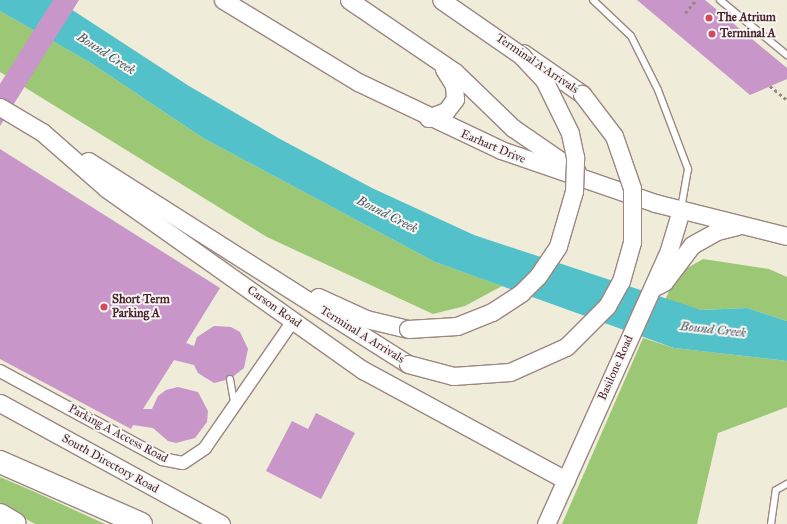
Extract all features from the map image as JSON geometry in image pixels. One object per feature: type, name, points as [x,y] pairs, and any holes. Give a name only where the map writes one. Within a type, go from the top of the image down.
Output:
[{"type":"highway","points":[[0,452],[43,480]]},
{"type":"highway","points":[[0,462],[141,524]]},
{"type":"highway","points":[[0,515],[15,524]]},
{"type":"street","name":"Earhart Drive","points":[[223,0],[322,62],[428,118],[538,165],[681,210],[787,236]]},
{"type":"street","points":[[349,0],[433,56],[524,136],[596,183]]},
{"type":"street","points":[[42,132],[275,276],[358,316],[408,329],[457,326],[492,312],[521,293],[538,276],[558,246],[574,191],[575,157],[570,133],[544,80],[522,56],[440,0]]},
{"type":"street","name":"Terminal A Arrivals","points":[[275,276],[363,338],[408,364],[453,376],[515,371],[566,347],[607,306],[623,275],[632,242],[632,188],[614,136],[582,94],[440,0]]},
{"type":"street","points":[[428,118],[446,111],[455,95],[452,81],[433,56]]},
{"type":"street","name":"Carson Road","points":[[0,107],[42,132],[107,189],[293,321],[380,380],[566,480]]},
{"type":"street","name":"Basilone Road","points":[[546,524],[662,266],[681,210]]},
{"type":"street","points":[[652,288],[664,282],[692,245],[718,231],[740,225]]},
{"type":"street","name":"Parking A Access Road","points":[[0,371],[172,463],[183,463],[198,455],[293,321]]},
{"type":"street","name":"South Directory Road","points":[[0,403],[221,524]]},
{"type":"lane","points":[[593,0],[631,36],[658,90],[688,169],[681,210]]},
{"type":"lane","points":[[720,0],[787,55]]},
{"type":"lane","points":[[230,379],[234,405]]},
{"type":"lane","points":[[771,524],[776,490],[787,484]]},
{"type":"path","points":[[685,13],[696,0]]},
{"type":"path","points":[[770,86],[787,100]]},
{"type":"green space","points":[[0,11],[91,63],[203,138],[435,262],[502,286],[465,306],[433,314],[267,237],[0,72]]},
{"type":"green space","points":[[703,259],[769,269],[787,277],[787,321],[747,308],[701,310],[665,300],[677,274]]},
{"type":"green space","points":[[643,338],[674,348],[787,361],[787,407],[718,433],[697,524],[562,524]]},
{"type":"green space","points":[[0,477],[105,524],[35,524],[0,504]]},
{"type":"water","name":"Bound Creek","points":[[0,0],[57,0],[189,86],[280,139],[372,188],[474,235],[701,310],[747,308],[787,321],[787,361],[674,348],[435,262],[203,138],[91,63],[0,11]]},
{"type":"building","points":[[53,0],[79,0],[0,126],[0,84]]},
{"type":"building","name":"Terminal A","points":[[637,0],[705,0],[787,68],[787,79],[750,95]]},
{"type":"building","name":"Short Term Parking A","points":[[0,149],[220,288],[186,343],[194,346],[197,337],[214,326],[231,327],[240,332],[248,349],[244,368],[230,379],[214,383],[198,373],[194,365],[174,360],[143,409],[152,409],[158,396],[166,390],[178,387],[198,392],[208,411],[207,422],[195,438],[176,443],[168,441],[153,428],[133,425],[131,429],[0,359]]},
{"type":"building","points":[[316,413],[355,433],[321,499],[266,471],[292,421],[308,429]]},
{"type":"place","name":"The Atrium","points":[[709,18]]},
{"type":"place","name":"Terminal A","points":[[712,34]]},
{"type":"place","name":"Short Term Parking A","points":[[104,307]]}]
